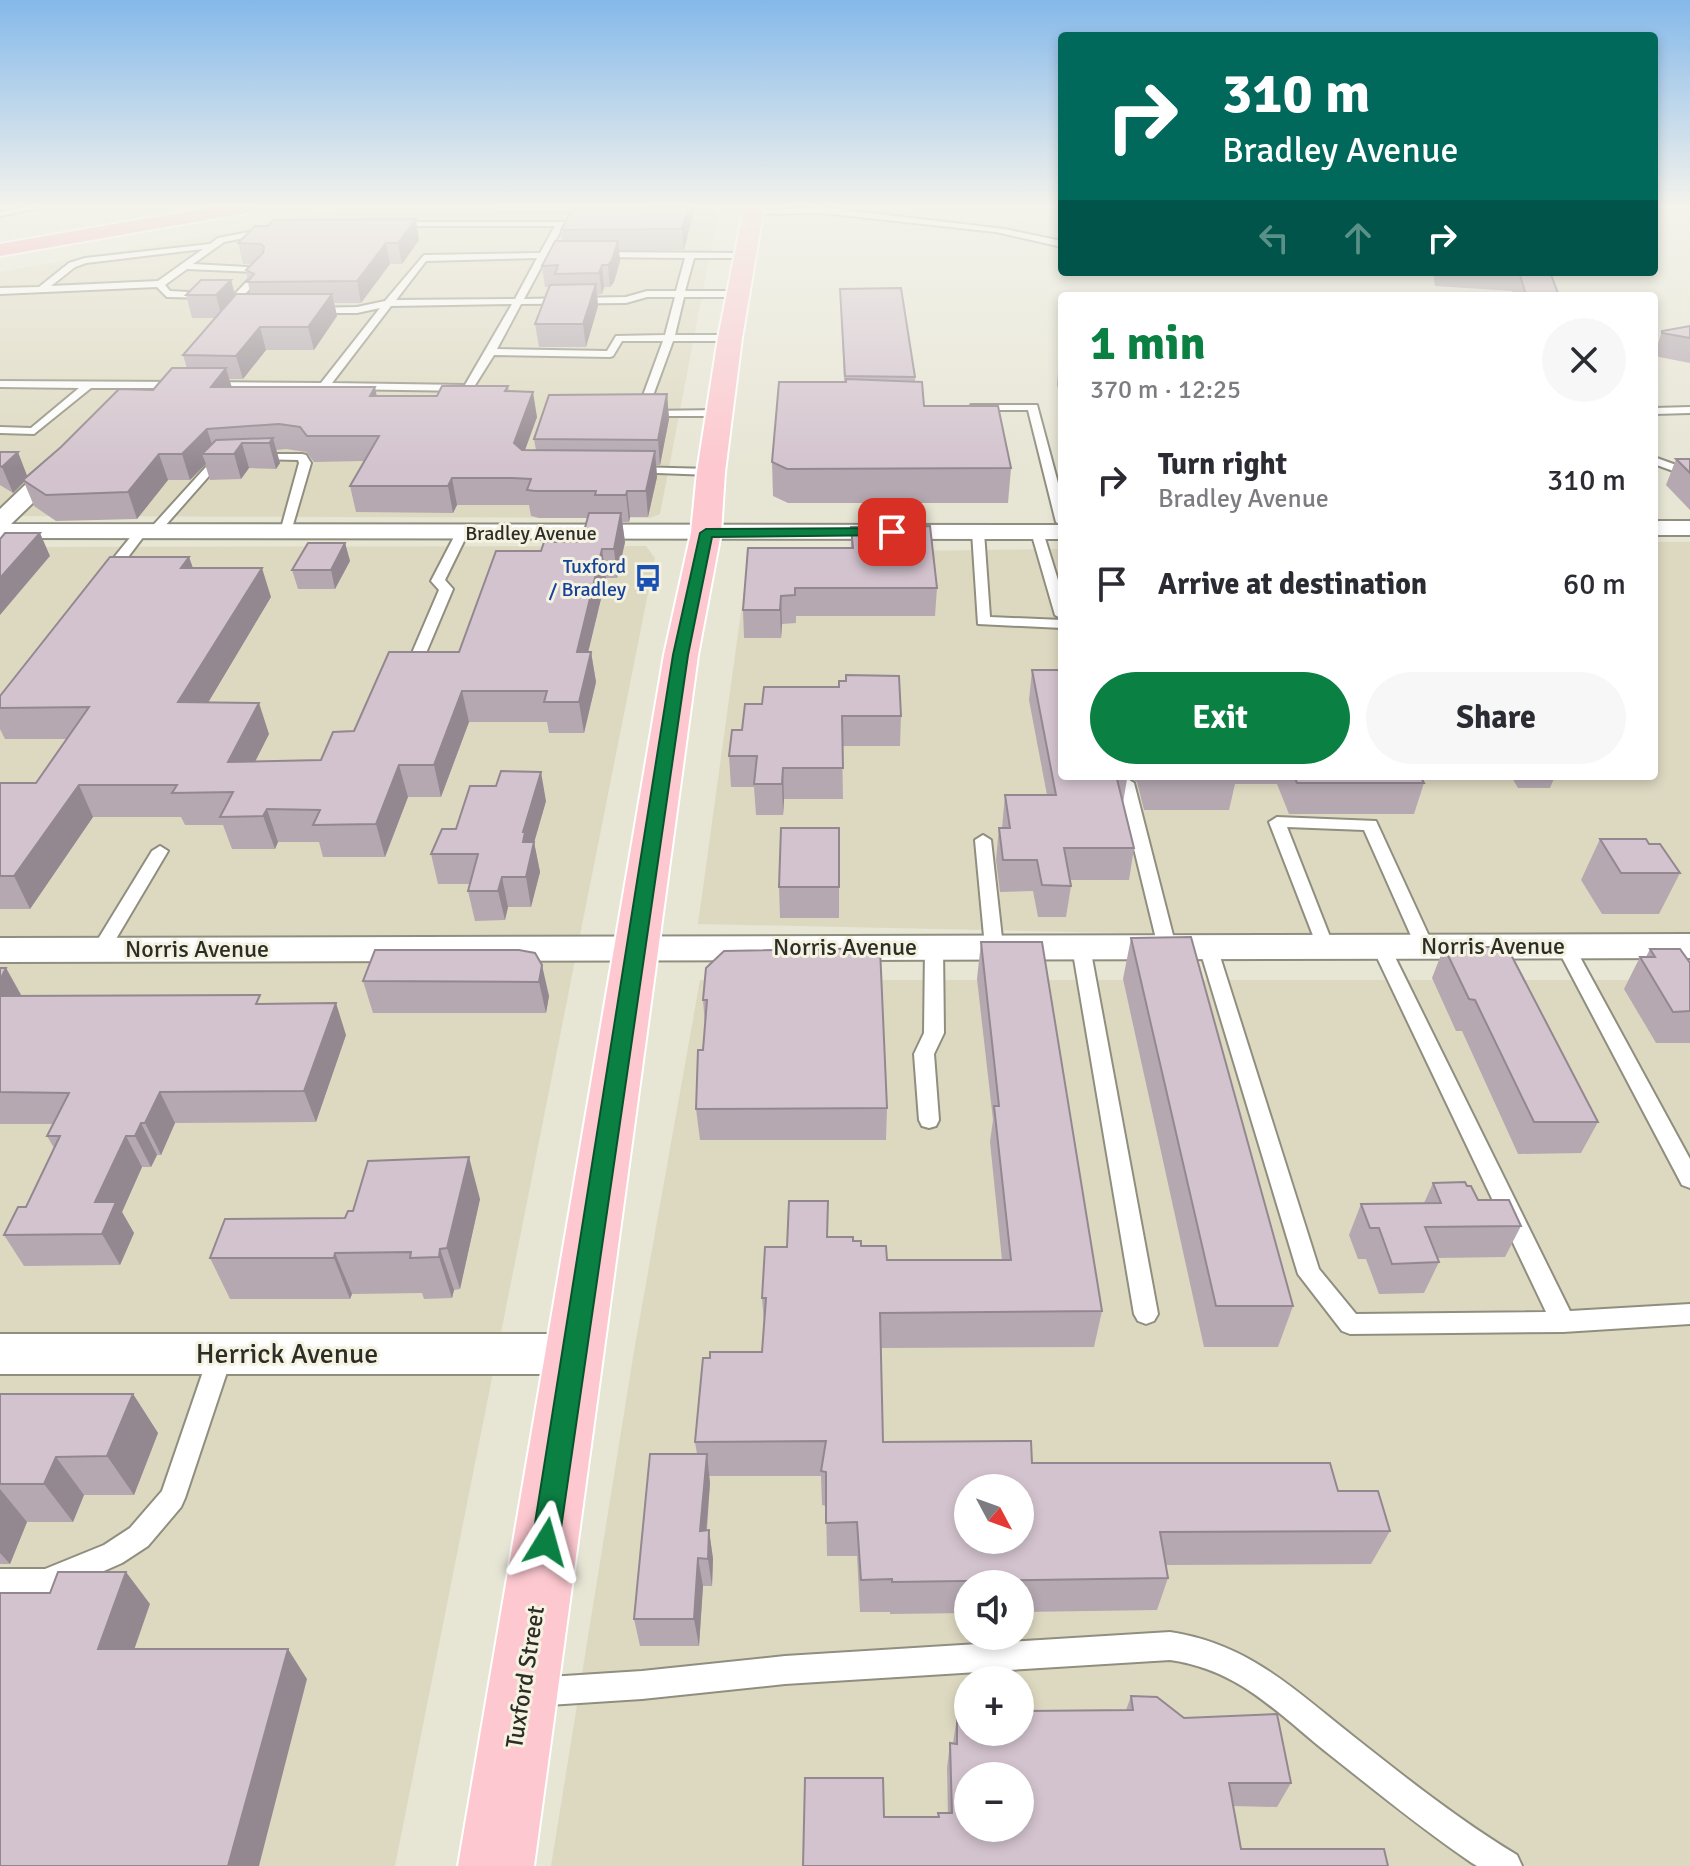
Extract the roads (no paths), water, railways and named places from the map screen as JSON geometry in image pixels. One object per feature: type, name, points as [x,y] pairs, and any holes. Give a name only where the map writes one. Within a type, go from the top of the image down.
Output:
[{"type":"main road","name":"Tuxford Street","points":[[496,1866],[681,655],[706,533],[711,472],[738,294]]},
{"type":"street","points":[[0,522],[61,462]]},
{"type":"street","points":[[1658,528],[1690,528]]},
{"type":"street","name":"Bradley Avenue","points":[[0,531],[1058,532]]},
{"type":"street","name":"Norris Avenue","points":[[0,950],[1690,946]]},
{"type":"street","name":"Herrick Avenue","points":[[0,1354],[574,1354]]},
{"type":"lane","points":[[167,294],[252,296],[239,310],[254,310]]},
{"type":"lane","points":[[324,386],[398,294]]},
{"type":"lane","points":[[0,384],[468,388],[523,294]]},
{"type":"lane","points":[[298,310],[357,310],[391,303],[626,300],[647,294]]},
{"type":"lane","points":[[646,401],[681,294]]},
{"type":"lane","points":[[491,352],[610,354],[619,338],[730,338]]},
{"type":"lane","points":[[167,385],[177,374]]},
{"type":"lane","points":[[0,430],[34,431],[88,385]]},
{"type":"lane","points":[[956,406],[1033,407],[1058,494]]},
{"type":"lane","points":[[1658,411],[1690,410]]},
{"type":"lane","points":[[638,414],[720,413]]},
{"type":"lane","points":[[95,590],[219,459],[302,457],[305,463],[286,532]]},
{"type":"lane","points":[[1658,462],[1690,474]]},
{"type":"lane","points":[[620,470],[711,472]]},
{"type":"lane","points":[[978,532],[983,621],[1058,624]]},
{"type":"lane","points":[[1037,532],[1058,602]]},
{"type":"lane","points":[[419,653],[446,589],[438,581],[462,533]]},
{"type":"lane","points":[[1126,783],[1167,947]]},
{"type":"lane","points":[[1325,947],[1277,822],[1370,825],[1425,947]]},
{"type":"lane","points":[[983,840],[994,947]]},
{"type":"lane","points":[[101,949],[160,851]]},
{"type":"lane","points":[[1565,946],[1690,1179]]},
{"type":"lane","points":[[929,1120],[924,1054],[934,1033],[934,947]]},
{"type":"lane","points":[[1081,947],[1146,1314]]},
{"type":"lane","points":[[1208,947],[1309,1274],[1350,1324],[1563,1322],[1690,1314]]},
{"type":"lane","points":[[1381,947],[1563,1322]]},
{"type":"lane","points":[[2,1587],[45,1583],[113,1554],[139,1537],[172,1498],[221,1354]]},
{"type":"lane","points":[[522,1693],[642,1685],[785,1670],[1194,1647],[1238,1664],[1440,1821],[1506,1866]]},
{"type":"place","name":"Tuxford / Bradley","points":[[648,578]]}]
